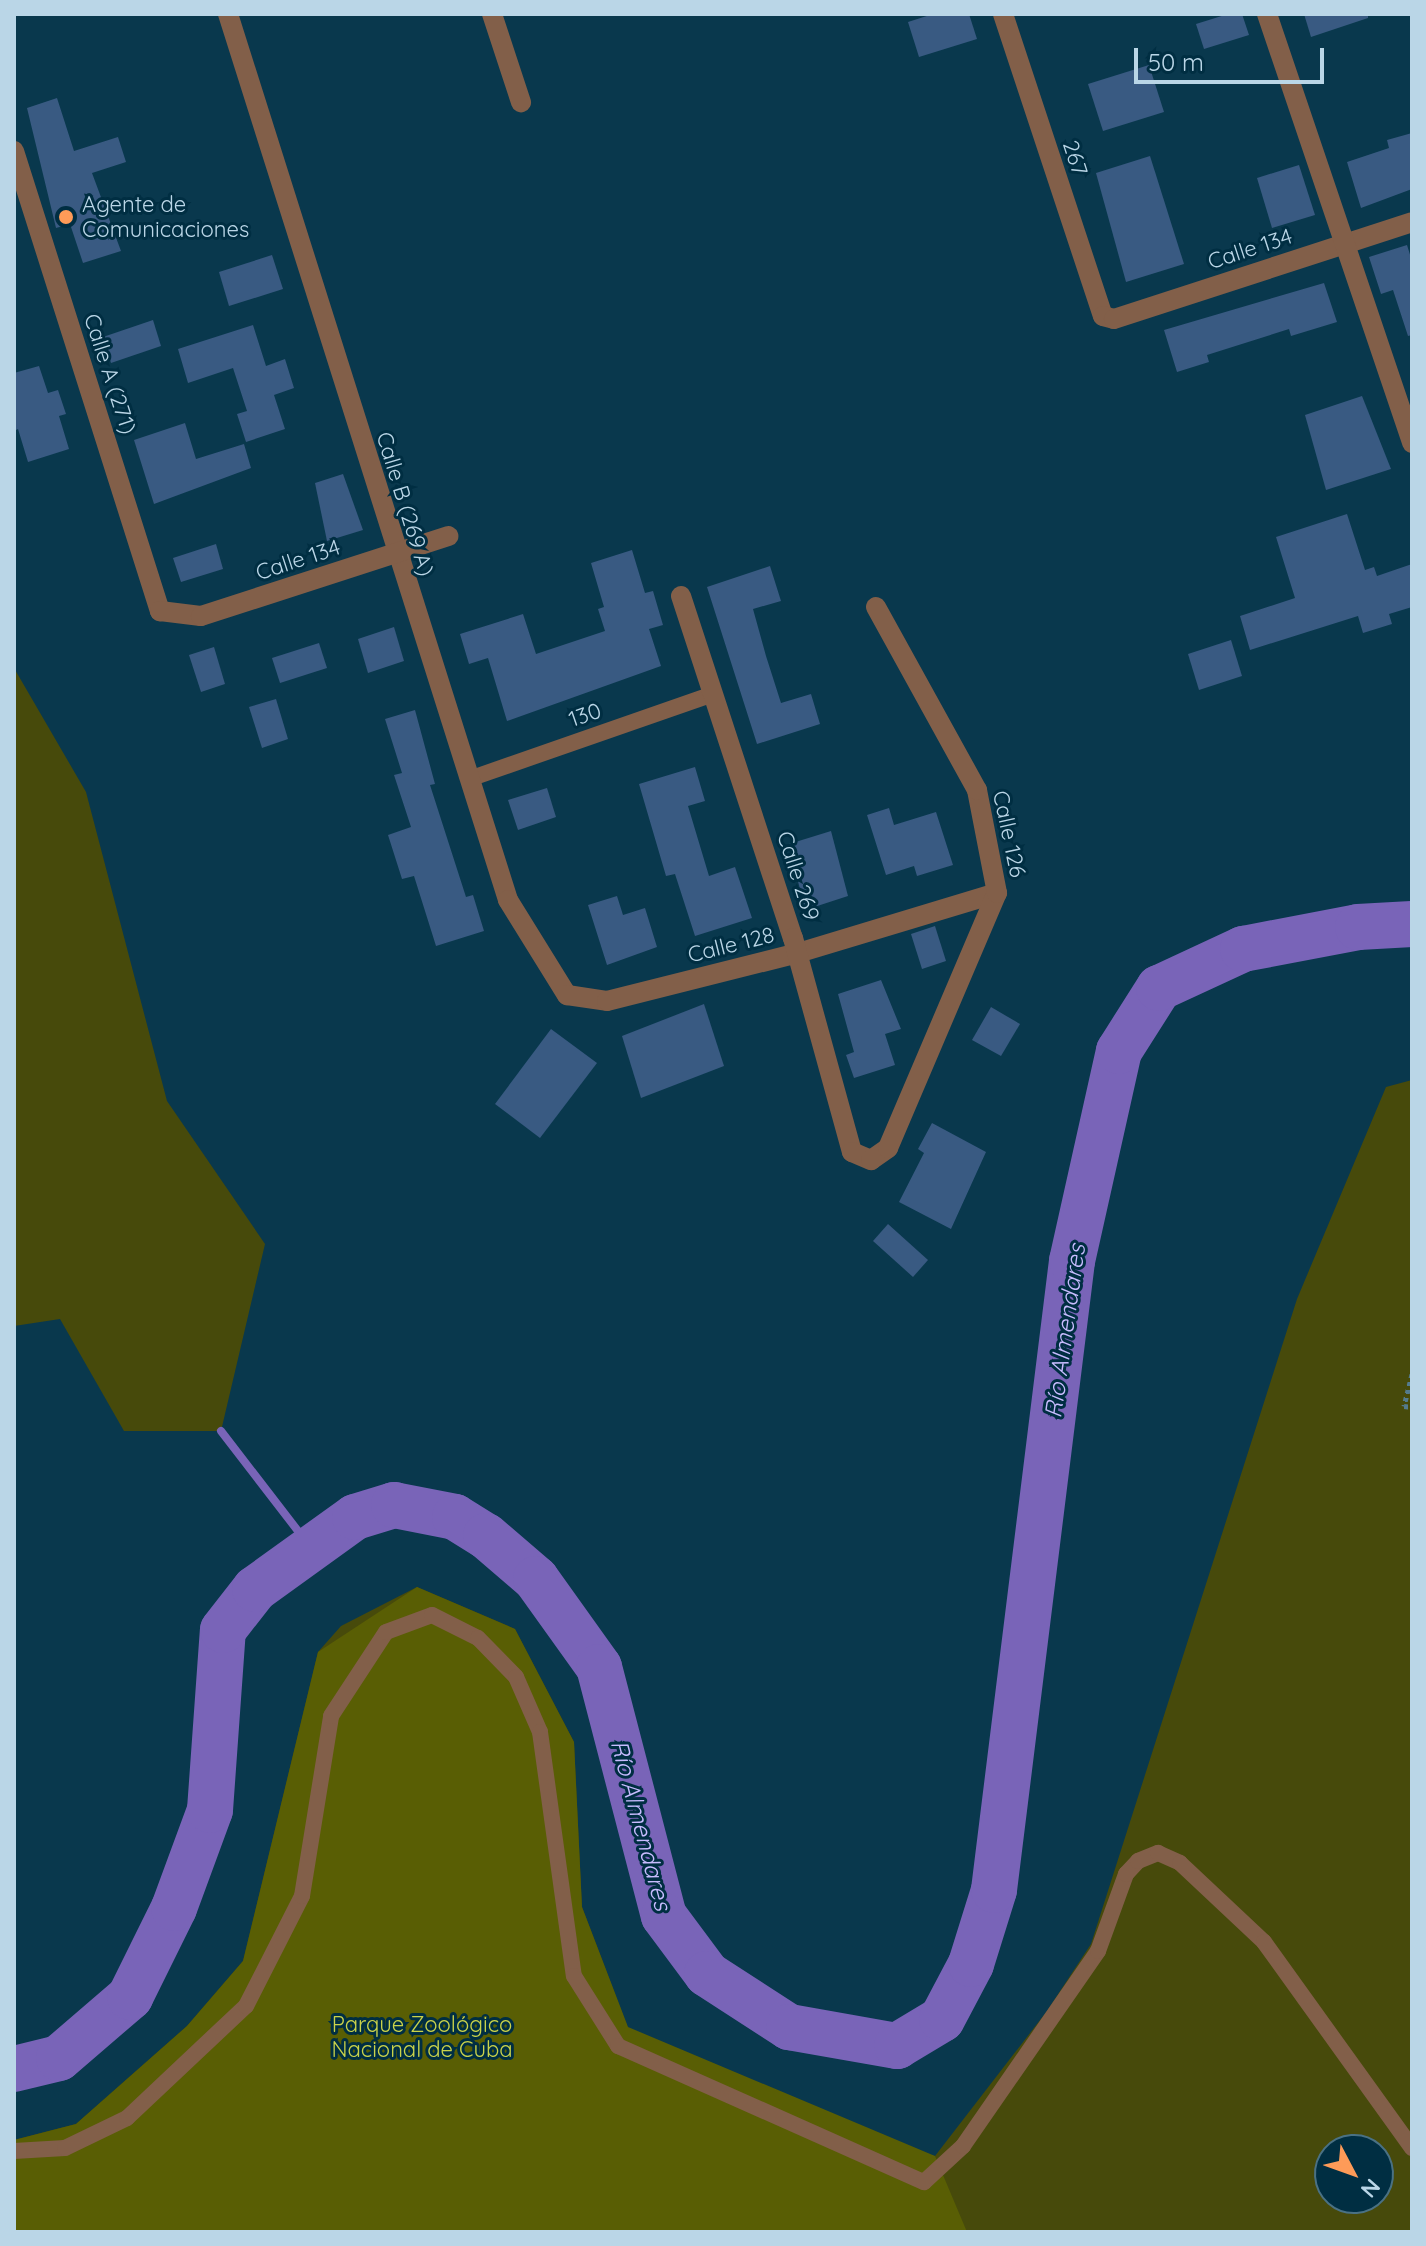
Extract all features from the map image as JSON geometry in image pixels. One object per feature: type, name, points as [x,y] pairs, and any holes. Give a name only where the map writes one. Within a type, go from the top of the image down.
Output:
[{"type":"street","name":"Calle B (269 A)","points":[[228,14],[397,554],[472,778],[508,900],[567,995]]},
{"type":"street","points":[[492,14],[521,102]]},
{"type":"street","name":"267","points":[[1003,14],[1103,316]]},
{"type":"street","points":[[1267,14],[1412,443]]},
{"type":"street","name":"Calle A (271)","points":[[14,151],[160,611]]},
{"type":"street","name":"Calle 134","points":[[1103,316],[1114,319],[1412,222]]},
{"type":"street","name":"Calle 134","points":[[160,611],[201,616],[448,536]]},
{"type":"street","name":"Calle 269","points":[[681,596],[798,953],[852,1152],[871,1160]]},
{"type":"street","name":"Calle 126","points":[[871,1160],[888,1148],[997,893],[977,790],[876,607]]},
{"type":"street","name":"Calle 128","points":[[567,995],[607,1001],[798,953],[997,893]]},
{"type":"lane","name":"130","points":[[472,778],[713,694]]},
{"type":"lane","points":[[14,2151],[65,2148],[127,2118],[246,2006],[302,1896],[331,1716],[386,1632],[432,1615],[478,1638],[516,1677],[540,1732],[574,1976],[618,2046],[924,2182],[963,2146],[1098,1951],[1126,1874],[1138,1861],[1158,1853],[1180,1863],[1264,1942],[1412,2148]]},
{"type":"path","points":[[1412,1374],[1404,1406],[1412,1407]]},
{"type":"green space","points":[[14,668],[86,792],[167,1101],[265,1244],[221,1431],[124,1431],[60,1319],[14,1326]]},
{"type":"green space","name":"Parque Zoológico Nacional de Cuba","points":[[1412,1080],[1412,2232],[14,2232],[14,2140],[76,2124],[187,2026],[243,1961],[318,1652],[341,1626],[417,1587],[515,1629],[574,1742],[582,1907],[628,2028],[879,2143],[935,2156],[1047,2011],[1091,1944],[1297,1299],[1386,1087]]},
{"type":"green space","points":[[417,1587],[515,1629],[574,1742],[582,1907],[628,2027],[935,2156],[967,2232],[14,2232],[14,2140],[76,2124],[187,2026],[243,1961],[318,1652]]},
{"type":"building","points":[[933,14],[969,14],[977,39],[919,57],[908,22]]},
{"type":"building","points":[[1228,14],[1242,14],[1249,35],[1204,49],[1196,24]]},
{"type":"building","points":[[1304,14],[1368,14],[1368,18],[1311,37]]},
{"type":"building","points":[[1149,65],[1164,112],[1103,131],[1088,84]]},
{"type":"building","points":[[57,98],[74,151],[118,137],[126,162],[92,173],[121,251],[83,263],[70,224],[56,228],[27,108]]},
{"type":"building","points":[[1412,133],[1412,189],[1361,208],[1347,162],[1389,148],[1387,140]]},
{"type":"building","points":[[1150,156],[1184,264],[1126,282],[1096,173]]},
{"type":"building","points":[[1299,165],[1315,215],[1272,228],[1257,178]]},
{"type":"building","points":[[1407,245],[1412,261],[1412,335],[1408,336],[1393,290],[1381,294],[1369,257]]},
{"type":"building","points":[[272,255],[283,289],[229,306],[219,272]]},
{"type":"building","points":[[1324,283],[1337,322],[1291,336],[1289,329],[1207,355],[1209,362],[1177,372],[1164,330]]},
{"type":"building","points":[[153,320],[161,346],[111,363],[103,337]]},
{"type":"building","points":[[253,325],[266,366],[285,359],[294,388],[274,395],[285,429],[246,442],[237,414],[247,411],[233,368],[188,383],[178,349]]},
{"type":"building","points":[[39,366],[48,393],[58,390],[66,414],[59,416],[69,449],[28,462],[18,429],[14,431],[14,373]]},
{"type":"building","points":[[1362,396],[1391,469],[1326,490],[1305,415]]},
{"type":"building","points":[[185,423],[196,459],[244,444],[251,468],[154,504],[134,440]]},
{"type":"building","points":[[343,474],[363,530],[327,541],[315,483]]},
{"type":"building","points":[[1347,514],[1365,570],[1374,567],[1377,576],[1412,564],[1412,607],[1389,614],[1392,624],[1363,633],[1358,616],[1250,650],[1240,616],[1295,598],[1276,537]]},
{"type":"building","points":[[216,544],[223,569],[181,582],[173,558]]},
{"type":"building","points":[[632,550],[645,593],[653,591],[663,625],[649,629],[661,666],[507,721],[488,658],[469,664],[460,634],[523,614],[536,654],[605,631],[598,609],[604,607],[591,563]]},
{"type":"building","points":[[770,566],[781,601],[753,609],[766,656],[781,703],[811,694],[820,724],[757,744],[707,587]]},
{"type":"building","points":[[394,627],[404,661],[368,673],[358,639]]},
{"type":"building","points":[[1231,640],[1242,676],[1199,690],[1188,654]]},
{"type":"building","points":[[319,643],[327,668],[280,683],[272,658]]},
{"type":"building","points":[[214,647],[225,684],[201,692],[189,655]]},
{"type":"building","points":[[276,699],[288,739],[262,748],[249,707]]},
{"type":"building","points":[[415,710],[435,784],[430,785],[466,897],[473,895],[484,931],[436,946],[414,876],[402,879],[388,835],[411,827],[394,775],[402,773],[385,719]]},
{"type":"building","points":[[695,767],[705,801],[688,806],[709,876],[735,867],[752,918],[695,936],[675,874],[666,876],[639,784]]},
{"type":"building","points":[[547,788],[556,817],[518,830],[508,800]]},
{"type":"building","points":[[889,808],[894,825],[936,812],[953,865],[917,876],[914,866],[886,875],[867,815]]},
{"type":"building","points":[[831,831],[848,896],[805,910],[789,844]]},
{"type":"building","points":[[617,896],[623,915],[645,908],[657,947],[607,965],[588,905]]},
{"type":"building","points":[[935,926],[946,961],[922,969],[911,934]]},
{"type":"building","points":[[881,980],[901,1029],[885,1034],[895,1065],[854,1078],[846,1055],[854,1052],[838,994]]},
{"type":"building","points":[[704,1004],[724,1066],[641,1098],[622,1036]]},
{"type":"building","points":[[991,1007],[1020,1024],[1001,1056],[972,1040]]},
{"type":"building","points":[[551,1029],[597,1063],[540,1138],[495,1104]]},
{"type":"building","points":[[932,1123],[986,1152],[951,1229],[899,1202],[924,1153],[918,1149]]},
{"type":"building","points":[[888,1224],[928,1260],[913,1277],[873,1241]]},
{"type":"waterway","name":"Río Almendares","points":[[14,2069],[59,2058],[130,1997],[174,1908],[210,1810],[223,1630],[255,1589],[355,1517],[394,1505],[455,1517],[486,1536],[536,1579],[599,1667],[664,1916],[707,1974],[789,2027],[897,2046],[942,2019],[971,1964],[994,1890],[1072,1261],[1119,1051],[1159,988],[1243,949],[1358,927],[1412,924]]},
{"type":"waterway","points":[[221,1431],[311,1548]]},
{"type":"place","name":"Agente de Comunicaciones","points":[[66,217]]}]
